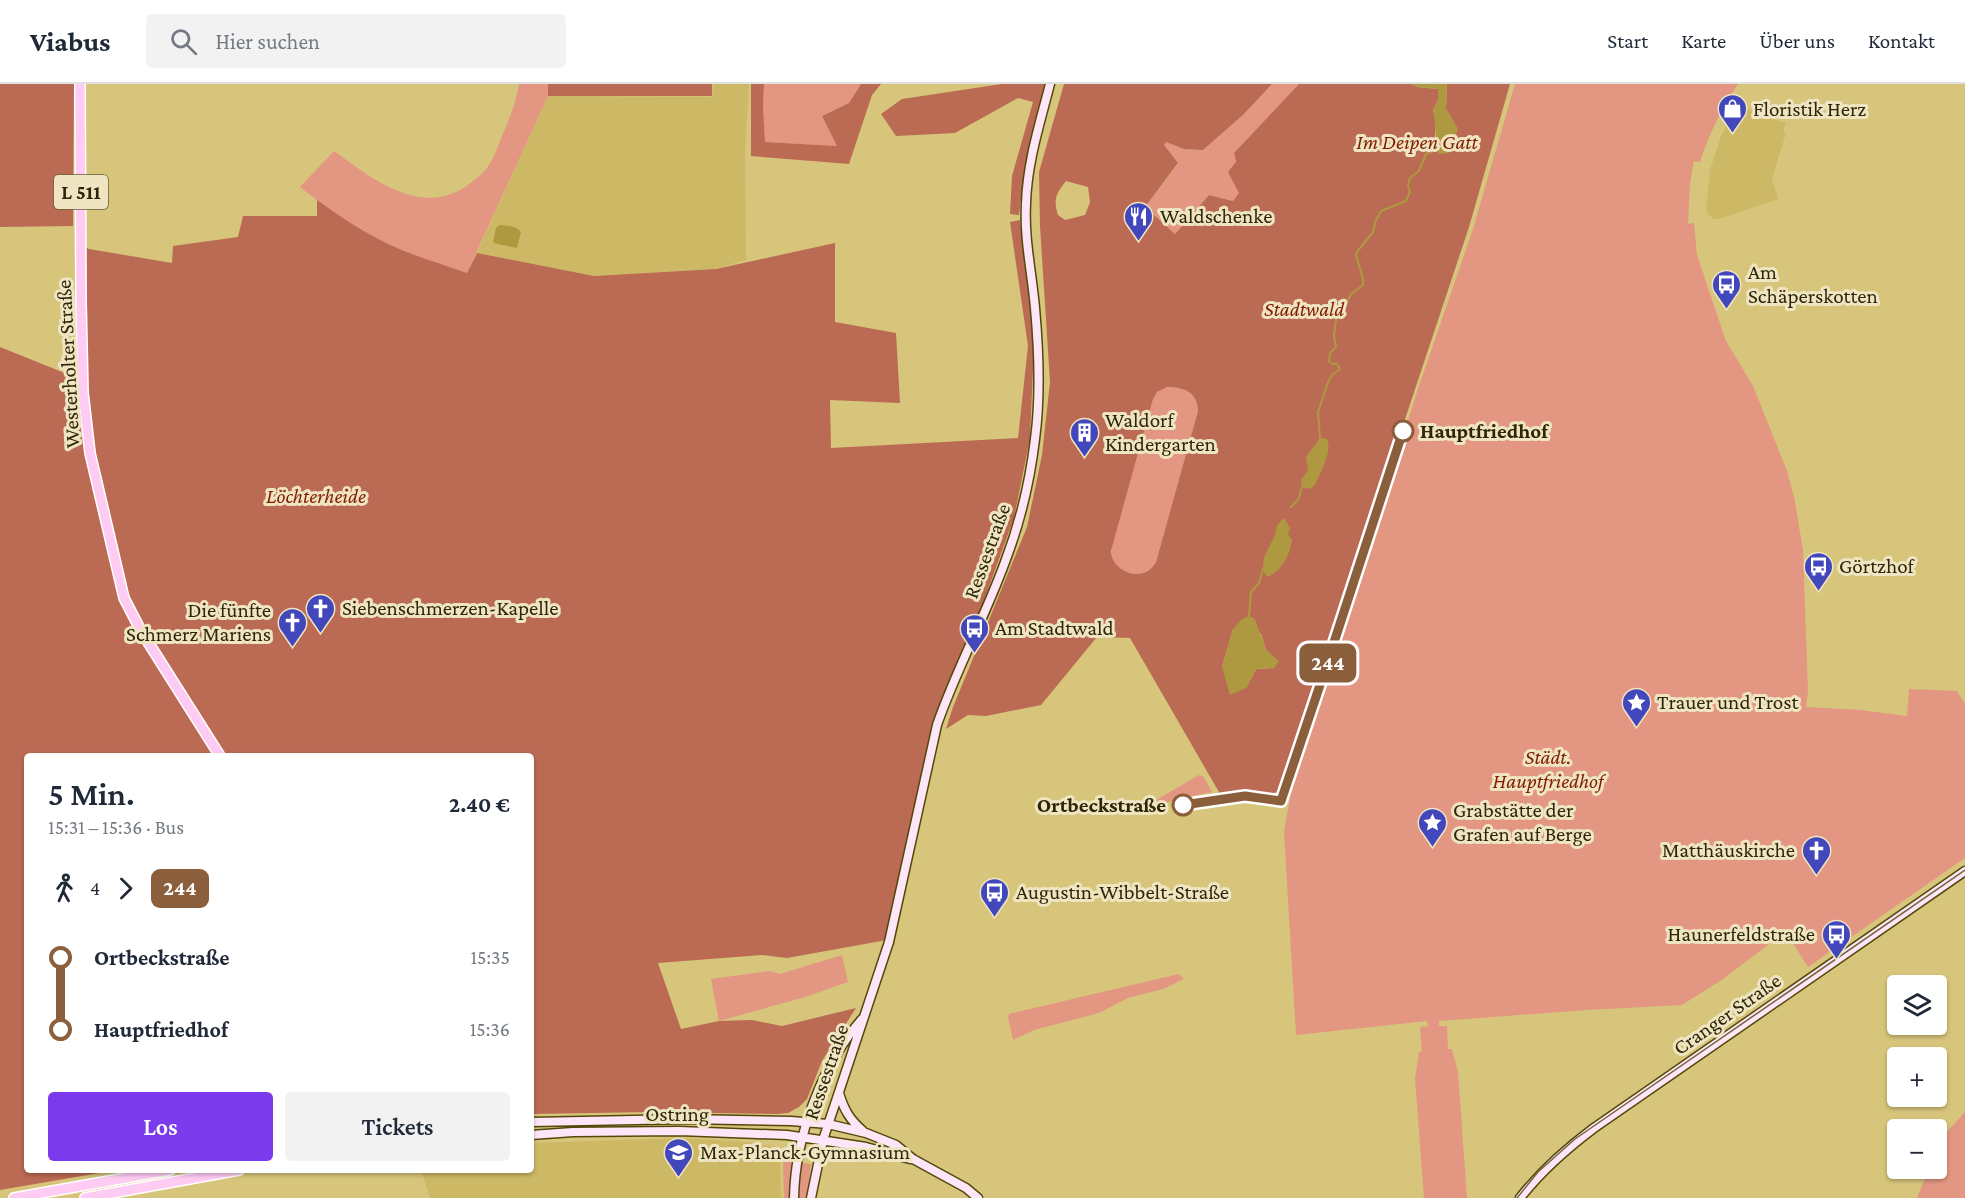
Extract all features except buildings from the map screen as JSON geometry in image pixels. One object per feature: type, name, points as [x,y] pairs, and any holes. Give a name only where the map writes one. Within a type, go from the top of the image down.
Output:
[{"type":"main road","name":"Westerholter Straße","points":[[80,84],[83,392],[90,453],[124,598],[141,631],[218,753]]},
{"type":"main road","name":"Ressestraße","points":[[811,1198],[823,1140],[889,942],[937,725],[948,694],[1006,561],[1029,483],[1040,381],[1035,308],[1026,231],[1026,205],[1034,146],[1050,84]]},
{"type":"main road","name":"Cranger Straße","points":[[1520,1198],[1554,1160],[1594,1128],[1965,871]]},
{"type":"main road","name":"Ressestraße","points":[[794,1198],[795,1174],[803,1137],[829,1066],[846,1037],[864,1016]]},
{"type":"main road","points":[[839,1093],[850,1120],[866,1133]]},
{"type":"main road","name":"Ostring","points":[[534,1122],[686,1119],[808,1122],[866,1133],[896,1145],[913,1159]]},
{"type":"main road","name":"Ostring","points":[[534,1135],[679,1131],[803,1137],[913,1159]]},
{"type":"main road","points":[[913,1159],[966,1188],[978,1198]]},
{"type":"main road","points":[[14,1198],[153,1173]]},
{"type":"main road","points":[[85,1198],[222,1173]]},
{"type":"shaded area","points":[[713,84],[749,84],[745,151],[746,260],[714,269],[594,276],[477,253],[548,96],[712,97]]},
{"type":"shaded area","points":[[1411,84],[1447,84],[1446,108],[1458,129],[1449,153],[1439,154],[1433,110],[1438,100],[1438,89]]},
{"type":"shaded area","points":[[1739,103],[1766,120],[1767,117],[1786,123],[1783,132],[1786,133],[1772,179],[1778,199],[1714,219],[1708,214],[1706,208],[1710,170],[1721,136]]},
{"type":"shaded area","points":[[500,225],[514,227],[521,232],[517,248],[493,242],[496,228]]},
{"type":"shaded area","points":[[1320,438],[1327,439],[1328,450],[1325,462],[1315,485],[1310,489],[1302,487],[1301,480],[1308,470],[1306,457]]},
{"type":"shaded area","points":[[1284,518],[1290,528],[1288,534],[1292,540],[1289,551],[1281,567],[1267,577],[1263,569],[1264,557],[1275,535],[1277,525]]},
{"type":"shaded area","points":[[1249,616],[1255,619],[1266,650],[1279,661],[1274,668],[1256,669],[1246,688],[1230,695],[1222,667],[1233,629],[1242,619]]},
{"type":"shaded area","name":"Max-Planck-Gymnasium","points":[[679,1138],[737,1141],[778,1147],[781,1198],[430,1198],[422,1173],[534,1173],[534,1143]]},
{"type":"green space","points":[[0,84],[74,84],[73,226],[0,227]]},
{"type":"green space","points":[[519,84],[548,84],[548,96],[467,273],[385,243],[341,217],[300,187],[334,151],[364,172],[396,190],[414,196],[431,198],[448,195],[472,182],[491,162],[511,113]]},
{"type":"green space","points":[[548,84],[712,84],[712,96],[548,96]]},
{"type":"green space","points":[[751,84],[764,84],[765,142],[837,146],[822,116],[849,103],[861,84],[881,84],[872,95],[849,164],[751,156]]},
{"type":"green space","points":[[764,84],[861,84],[849,103],[822,116],[837,146],[765,142]]},
{"type":"green space","points":[[1002,84],[1045,84],[1024,171],[1019,215],[1010,214],[1012,176],[1033,102],[1018,98],[955,133],[896,136],[881,114],[902,99]]},
{"type":"green space","name":"Stadtwald","points":[[1064,84],[1272,84],[1244,114],[1203,150],[1184,149],[1166,142],[1164,145],[1178,163],[1145,207],[1175,234],[1209,195],[1233,201],[1239,193],[1228,172],[1236,162],[1234,153],[1299,84],[1411,84],[1438,89],[1438,100],[1433,110],[1439,153],[1447,84],[1510,84],[1469,227],[1281,792],[1223,799],[1130,638],[1097,637],[1041,705],[986,716],[968,715],[946,729],[1027,527],[1042,455],[1050,382],[1040,226],[1039,172]],"holes":[[[1066,181],[1088,187],[1090,202],[1085,215],[1065,220],[1058,215],[1056,201]],[[1167,387],[1184,390],[1195,399],[1198,411],[1156,562],[1151,569],[1145,572],[1130,573],[1117,565],[1111,551],[1153,399],[1157,392]],[[1233,629],[1261,634],[1266,650],[1278,661],[1274,668],[1256,669],[1246,688],[1222,667]]]},
{"type":"green space","points":[[1272,84],[1299,84],[1234,153],[1241,190],[1233,201],[1209,195],[1175,234],[1145,207],[1178,164],[1163,145],[1166,142],[1184,149],[1203,150],[1244,114]]},
{"type":"green space","name":"Städt. Hauptfriedhof","points":[[1515,84],[1738,84],[1716,122],[1700,162],[1694,161],[1690,183],[1688,224],[1694,223],[1697,255],[1726,341],[1753,386],[1787,471],[1794,497],[1803,550],[1808,691],[1806,707],[1860,710],[1907,716],[1909,689],[1957,691],[1965,704],[1965,858],[1808,967],[1784,929],[1764,948],[1723,979],[1682,1005],[1439,1021],[1439,1026],[1447,1026],[1448,1049],[1452,1049],[1458,1072],[1467,1198],[1424,1198],[1415,1079],[1419,1052],[1422,1051],[1420,1027],[1428,1026],[1427,1021],[1296,1035],[1284,832],[1294,775],[1418,389],[1473,229]]},
{"type":"green space","name":"Löchterheide","points":[[317,200],[384,242],[467,273],[477,253],[594,276],[716,269],[835,243],[835,322],[896,333],[900,403],[830,400],[831,448],[1018,438],[1028,346],[1010,222],[1020,220],[1034,346],[1030,438],[1014,518],[979,614],[930,735],[887,940],[787,958],[762,955],[658,963],[681,1029],[719,1021],[752,1020],[782,1026],[856,1008],[822,1061],[807,1099],[788,1113],[534,1114],[534,753],[24,753],[24,1173],[99,1173],[0,1190],[0,347],[82,380],[81,244],[89,249],[172,263],[173,246],[238,237],[243,216],[317,216]]},
{"type":"green space","points":[[1174,387],[1184,389],[1194,397],[1198,411],[1155,565],[1142,573],[1134,574],[1126,572],[1115,562],[1112,547],[1153,399],[1161,389]]},
{"type":"green space","points":[[1199,775],[1204,777],[1212,792],[1146,808],[1146,806]]},
{"type":"green space","points":[[842,955],[848,982],[805,997],[719,1021],[711,979],[770,971],[780,974]]},
{"type":"green space","points":[[1179,974],[1184,979],[1163,989],[1128,998],[1099,1013],[1034,1030],[1013,1040],[1009,1014]]},
{"type":"green space","points":[[1965,1112],[1965,1198],[1917,1198],[1925,1179],[1947,1179],[1947,1132]]},
{"type":"green space","points":[[787,1160],[794,1160],[790,1198],[784,1198],[783,1163]]},
{"type":"green space","points":[[801,1163],[811,1164],[807,1198],[797,1198]]},
{"type":"waterway","points":[[1320,438],[1318,412],[1328,382],[1332,375],[1340,369],[1337,364],[1329,361],[1330,353],[1336,347],[1334,336],[1337,312],[1346,304],[1351,294],[1363,285],[1356,253],[1373,232],[1381,211],[1406,201],[1410,192],[1408,185],[1410,178],[1419,171],[1426,154],[1438,149]]},
{"type":"waterway","points":[[1291,507],[1298,500],[1302,487]]},
{"type":"waterway","points":[[1249,616],[1251,592],[1259,583],[1263,569]]},
{"type":"tram line","points":[[1517,1198],[1538,1172],[1575,1139],[1965,870]]},
{"type":"bus line","name":"244","points":[[1183,805],[1245,796],[1281,801],[1403,431]]},
{"type":"place","name":"Floristik Herz","points":[[1732,134]]},
{"type":"place","name":"Waldschenke","points":[[1139,242]]},
{"type":"place","name":"Am Schäperskotten","points":[[1727,310]]},
{"type":"place","name":"Hauptfriedhof","points":[[1403,431]]},
{"type":"place","name":"Waldorf Kindergarten","points":[[1084,458]]},
{"type":"place","name":"Görtzhof","points":[[1818,592]]},
{"type":"place","name":"Siebenschmerzen-Kapelle","points":[[321,634]]},
{"type":"place","name":"Die fünfte Schmerz Mariens","points":[[292,648]]},
{"type":"place","name":"Am Stadtwald","points":[[974,654]]},
{"type":"place","name":"Trauer und Trost","points":[[1636,728]]},
{"type":"place","name":"Ortbeckstraße","points":[[1183,805]]},
{"type":"place","name":"Grabstätte der Grafen auf Berge","points":[[1432,848]]},
{"type":"place","name":"Matthäuskirche","points":[[1816,876]]},
{"type":"place","name":"Augustin-Wibbelt-Straße","points":[[995,918]]},
{"type":"place","name":"Haunerfeldstraße","points":[[1836,960]]},
{"type":"place","name":"Max-Planck-Gymnasium","points":[[679,1178]]},
{"type":"park label","name":"Im Deipen Gatt","points":[[1417,142]]}]
